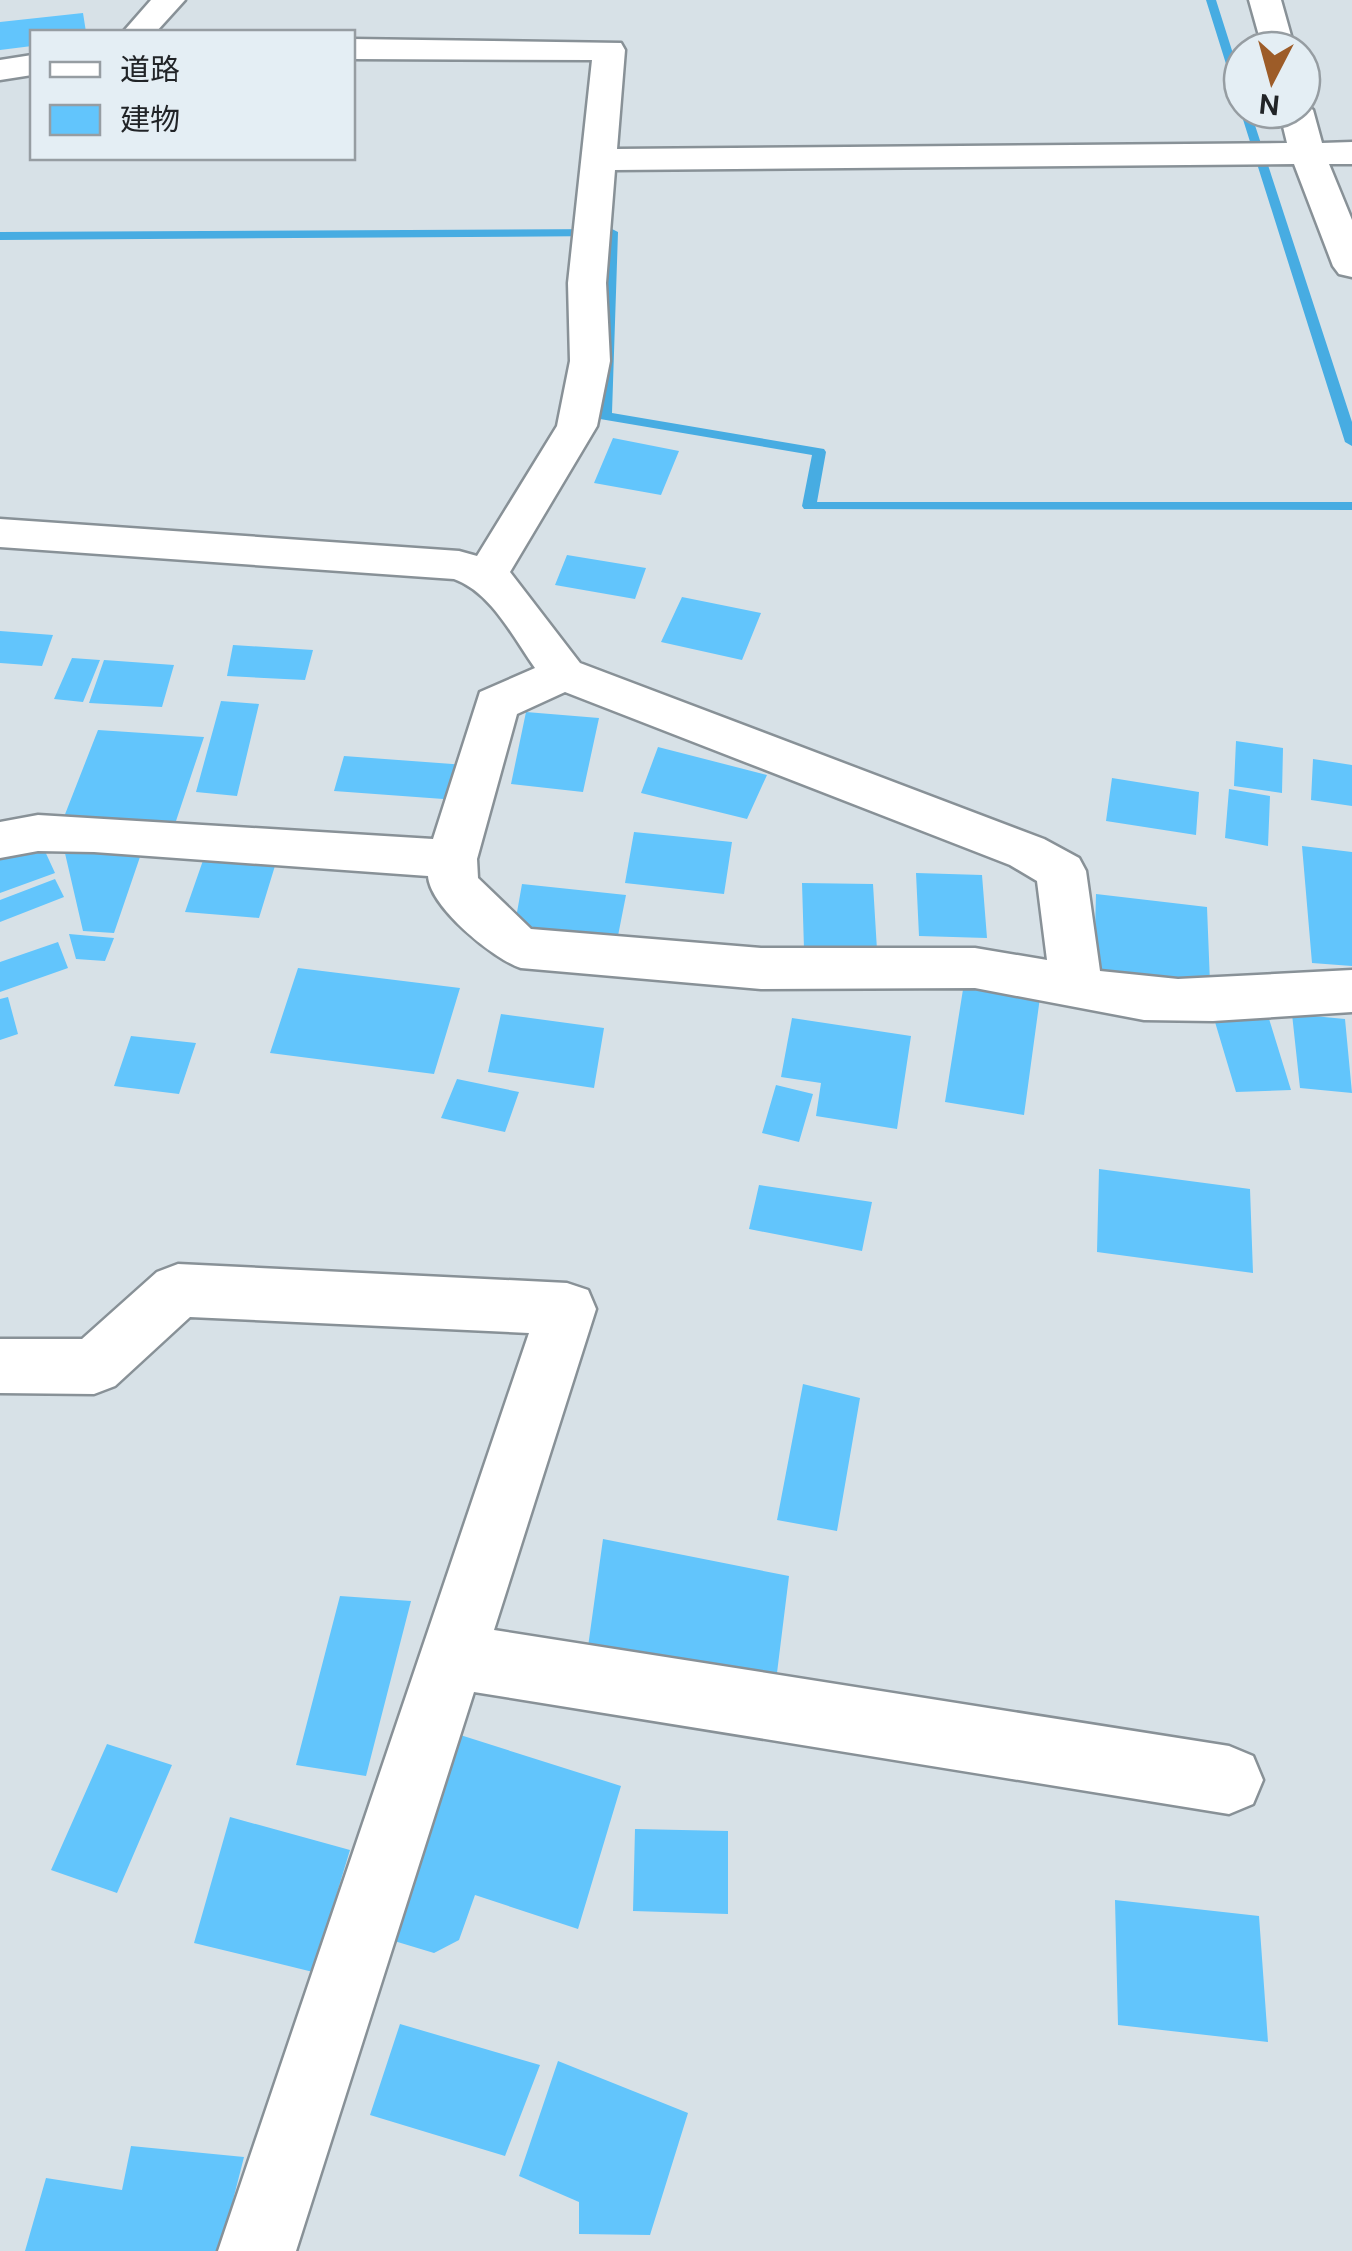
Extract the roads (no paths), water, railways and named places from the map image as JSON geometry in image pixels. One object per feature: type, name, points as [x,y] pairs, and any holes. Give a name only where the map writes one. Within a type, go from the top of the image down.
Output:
[{"type":"street","points":[[141,30],[169,0]]},
{"type":"street","points":[[1266,2],[1274,30]]},
{"type":"street","points":[[355,49],[610,50],[587,283],[590,361],[577,426],[487,575]]},
{"type":"street","points":[[0,70],[30,64]]},
{"type":"street","points":[[1298,130],[1300,153],[1352,266]]},
{"type":"street","points":[[602,160],[1352,153]]},
{"type":"street","points":[[0,533],[459,565],[487,575],[564,674],[1028,852],[1060,871],[1076,986]]},
{"type":"street","points":[[564,674],[496,704],[452,859],[454,884],[521,948],[720,966],[840,970],[940,966],[994,970],[1097,993],[1188,1001],[1352,991]]},
{"type":"street","points":[[0,840],[38,833],[94,834],[452,859]]},
{"type":"street","points":[[0,1366],[94,1366],[178,1290],[567,1310],[257,2251]]},
{"type":"street","points":[[453,1656],[1229,1780]]},
{"type":"waterway","points":[[1211,0],[1222,35]]},
{"type":"waterway","points":[[1251,130],[1352,442]]},
{"type":"waterway","points":[[0,236],[612,232],[605,416],[819,452],[809,506],[1352,506]]}]
